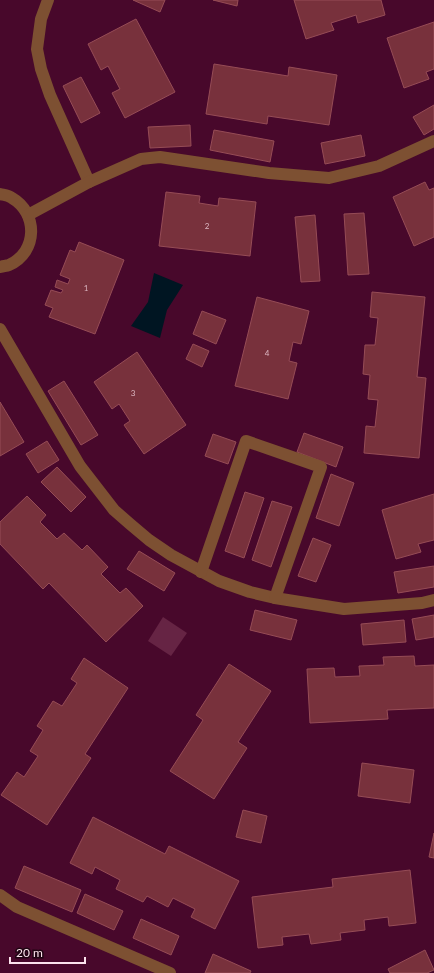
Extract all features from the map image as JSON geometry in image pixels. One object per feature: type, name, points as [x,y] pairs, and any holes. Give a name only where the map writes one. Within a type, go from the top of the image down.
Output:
[{"type":"lane","points":[[48,0],[41,19],[37,49],[41,68],[50,95],[89,182]]},
{"type":"lane","points":[[28,215],[89,182],[141,160],[150,158],[160,157],[269,173],[329,178],[379,166],[434,141]]},
{"type":"lane","points":[[0,194],[10,197],[21,204],[28,215],[32,228],[30,241],[25,252],[20,258],[9,265],[0,267]]},
{"type":"lane","points":[[0,329],[80,466],[114,510],[149,540],[171,556],[219,581],[275,598],[344,609],[422,603],[434,600]]},
{"type":"lane","points":[[201,572],[246,441],[321,467],[275,598]]},
{"type":"lane","points":[[0,895],[17,907],[170,973]]},
{"type":"shaded area","points":[[163,617],[187,633],[171,656],[148,641]]},
{"type":"water","points":[[154,273],[183,285],[167,310],[160,338],[131,326],[148,302]]},
{"type":"building","points":[[133,0],[165,0],[160,12]]},
{"type":"building","points":[[213,0],[238,0],[237,6]]},
{"type":"building","points":[[294,0],[381,0],[385,15],[358,23],[356,15],[331,23],[334,30],[306,39]]},
{"type":"building","points":[[136,19],[175,92],[125,118],[112,93],[120,89],[108,66],[101,70],[88,44]]},
{"type":"building","points":[[434,22],[434,69],[426,72],[429,79],[404,88],[387,38]]},
{"type":"building","points":[[214,64],[288,76],[289,67],[337,75],[329,125],[268,116],[267,124],[206,114]]},
{"type":"building","points":[[81,77],[100,113],[81,123],[63,86]]},
{"type":"building","points":[[434,105],[434,129],[424,135],[413,117]]},
{"type":"building","points":[[190,125],[191,146],[150,148],[148,127]]},
{"type":"building","points":[[214,130],[274,141],[270,162],[210,150]]},
{"type":"building","points":[[361,135],[365,156],[325,164],[321,143]]},
{"type":"building","points":[[425,182],[429,190],[434,188],[434,237],[414,246],[393,197]]},
{"type":"building","points":[[166,192],[200,196],[199,203],[218,206],[219,198],[256,202],[250,256],[159,246]]},
{"type":"building","points":[[364,213],[369,274],[348,275],[344,214]]},
{"type":"building","points":[[315,215],[320,281],[301,282],[295,217]]},
{"type":"building","points":[[79,242],[124,260],[95,334],[49,317],[53,308],[45,305],[51,290],[61,293],[63,290],[55,287],[57,280],[68,284],[70,279],[60,275],[70,250],[75,252]]},
{"type":"building","points":[[372,292],[425,297],[417,377],[426,378],[419,458],[364,453],[366,426],[375,427],[378,400],[368,399],[370,375],[363,374],[365,345],[375,345],[378,318],[370,317]]},
{"type":"building","points":[[257,297],[309,311],[301,344],[293,342],[289,361],[297,363],[288,399],[235,386]]},
{"type":"building","points":[[202,311],[226,320],[216,344],[193,334]]},
{"type":"building","points":[[193,344],[209,351],[202,367],[186,359]]},
{"type":"building","points":[[137,352],[186,425],[144,454],[124,425],[130,421],[119,404],[112,409],[94,382]]},
{"type":"building","points":[[64,381],[98,435],[81,445],[48,391]]},
{"type":"building","points":[[0,402],[24,442],[0,456]]},
{"type":"building","points":[[304,433],[343,447],[336,467],[297,452]]},
{"type":"building","points":[[213,434],[236,442],[228,464],[205,456]]},
{"type":"building","points":[[47,441],[59,460],[38,473],[26,454]]},
{"type":"building","points":[[57,467],[86,497],[71,512],[41,482]]},
{"type":"building","points":[[331,474],[354,483],[339,526],[316,518]]},
{"type":"building","points":[[245,492],[264,498],[244,558],[225,551]]},
{"type":"building","points":[[434,494],[434,540],[418,544],[421,552],[396,559],[382,510]]},
{"type":"building","points":[[27,496],[46,515],[40,522],[57,539],[64,533],[82,550],[87,545],[108,567],[101,574],[120,593],[126,588],[143,606],[106,642],[49,583],[43,589],[0,544],[0,522]]},
{"type":"building","points":[[272,501],[292,507],[271,567],[252,560]]},
{"type":"building","points":[[313,538],[331,545],[316,582],[298,576]]},
{"type":"building","points":[[139,551],[175,573],[164,591],[127,569]]},
{"type":"building","points":[[434,566],[434,587],[398,593],[394,572]]},
{"type":"building","points":[[255,610],[297,620],[291,640],[250,630]]},
{"type":"building","points":[[434,615],[434,637],[416,640],[412,619]]},
{"type":"building","points":[[404,620],[406,642],[363,645],[361,624]]},
{"type":"building","points":[[414,656],[415,666],[434,665],[434,708],[387,710],[388,719],[310,723],[307,669],[334,668],[335,677],[360,676],[359,666],[384,665],[383,657]]},
{"type":"building","points":[[84,658],[128,688],[85,754],[91,758],[47,825],[1,795],[17,772],[24,777],[38,756],[30,751],[43,730],[37,726],[53,701],[62,706],[77,683],[71,679]]},
{"type":"building","points":[[229,664],[271,691],[238,742],[247,748],[214,799],[170,771],[203,720],[196,715]]},
{"type":"building","points":[[362,763],[414,770],[410,803],[358,796]]},
{"type":"building","points":[[243,810],[267,816],[261,843],[236,837]]},
{"type":"building","points":[[93,817],[165,854],[169,846],[239,881],[215,929],[191,917],[195,909],[173,898],[168,907],[147,896],[143,902],[116,889],[120,880],[95,867],[92,874],[70,863]]},
{"type":"building","points":[[434,833],[434,858],[429,857]]},
{"type":"building","points":[[24,866],[81,890],[72,912],[15,888]]},
{"type":"building","points":[[410,870],[416,923],[389,926],[388,917],[364,920],[365,930],[340,933],[341,940],[311,944],[309,934],[282,937],[283,945],[258,948],[252,897],[333,887],[332,879]]},
{"type":"building","points":[[85,894],[123,911],[114,930],[77,913]]},
{"type":"building","points":[[141,919],[179,936],[171,955],[133,938]]},
{"type":"building","points":[[425,950],[434,970],[427,973],[390,973],[388,969]]},
{"type":"building","points":[[213,954],[251,971],[250,973],[205,973]]}]
